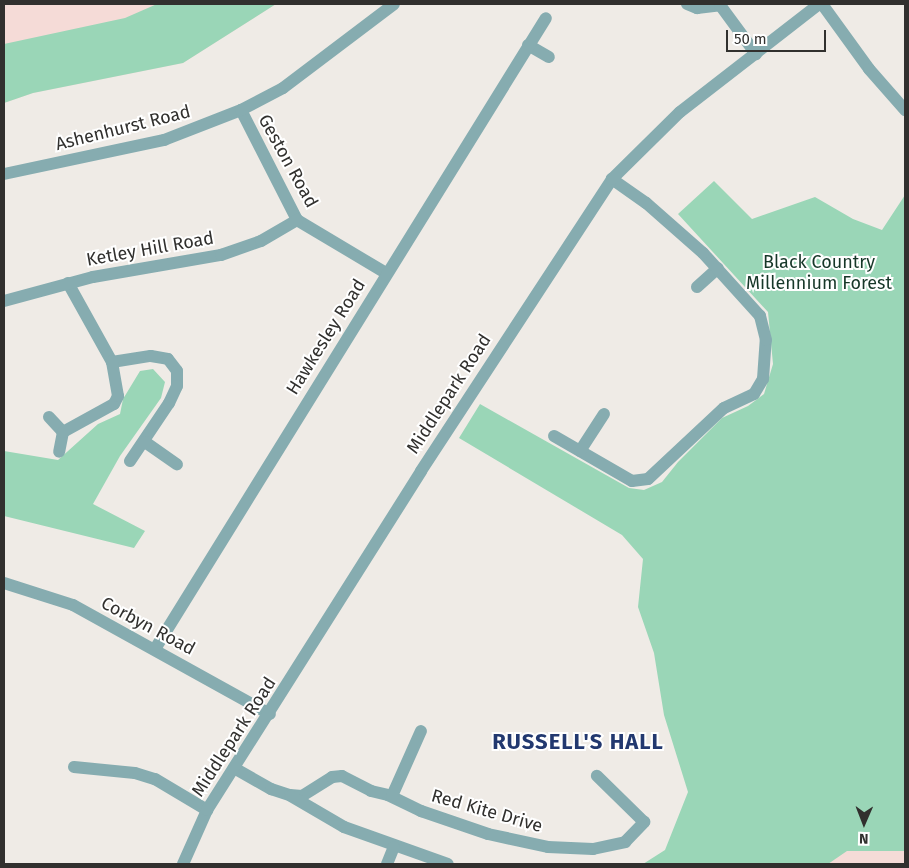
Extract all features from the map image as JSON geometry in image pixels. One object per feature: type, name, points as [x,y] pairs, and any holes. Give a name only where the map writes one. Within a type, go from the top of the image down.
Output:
[{"type":"street","name":"Ashenhurst Road","points":[[4,174],[164,140],[241,110],[283,88],[394,4]]},
{"type":"street","points":[[687,4],[698,8],[720,4],[756,54]]},
{"type":"street","points":[[820,4],[869,69],[905,110]]},
{"type":"street","name":"Middlepark Road","points":[[183,864],[207,810],[270,714],[421,471],[612,179],[680,112],[820,4]]},
{"type":"street","name":"Hawkesley Road","points":[[155,649],[386,273],[546,18]]},
{"type":"street","points":[[528,45],[549,57]]},
{"type":"street","name":"Geston Road","points":[[241,110],[297,220],[386,273]]},
{"type":"street","points":[[554,436],[632,481],[648,479],[724,408],[754,394],[763,379],[766,350],[760,316],[718,268],[646,203],[612,179]]},
{"type":"street","name":"Ketley Hill Road","points":[[4,301],[68,283],[222,255],[261,241],[297,220]]},
{"type":"street","points":[[697,288],[718,268]]},
{"type":"street","points":[[59,452],[63,432],[114,404],[118,396],[112,362],[68,283]]},
{"type":"street","points":[[112,362],[151,356],[168,358],[174,365],[177,386],[145,442],[130,461]]},
{"type":"street","points":[[580,451],[604,414]]},
{"type":"street","points":[[49,417],[63,432]]},
{"type":"street","points":[[145,442],[177,464]]},
{"type":"street","name":"Corbyn Road","points":[[4,583],[73,606],[155,649],[270,714]]},
{"type":"street","points":[[392,796],[421,731]]},
{"type":"street","points":[[74,767],[134,773],[155,779],[207,810]]},
{"type":"street","points":[[234,768],[271,789],[290,795],[344,827],[394,847],[448,864]]},
{"type":"street","name":"Red Kite Drive","points":[[290,795],[302,796],[332,778],[342,776],[372,791],[392,796],[421,811],[488,834],[548,847],[593,849],[625,842],[644,822],[597,776]]},
{"type":"street","points":[[387,864],[394,847]]},
{"type":"shaded area","points":[[4,4],[276,4],[183,63],[33,93],[4,103]]},
{"type":"shaded area","points":[[829,835],[905,845],[905,864],[828,864]]},
{"type":"green space","points":[[157,4],[276,4],[183,63],[33,93],[4,103],[4,44],[125,18]]},
{"type":"green space","name":"Black Country Millennium Forest","points":[[714,181],[752,219],[815,197],[853,219],[882,230],[905,195],[905,851],[847,851],[828,864],[643,864],[665,850],[688,792],[664,715],[654,653],[638,607],[643,559],[622,535],[459,438],[480,404],[629,488],[644,490],[662,482],[678,462],[722,418],[748,406],[764,394],[773,364],[768,312],[678,214]]},
{"type":"green space","points":[[153,369],[165,382],[161,398],[120,456],[93,504],[145,531],[134,548],[4,516],[4,451],[58,460],[98,424],[120,414],[123,399],[140,371]]},
{"type":"district","name":"RUSSELL'S HALL","points":[[578,742]]}]
